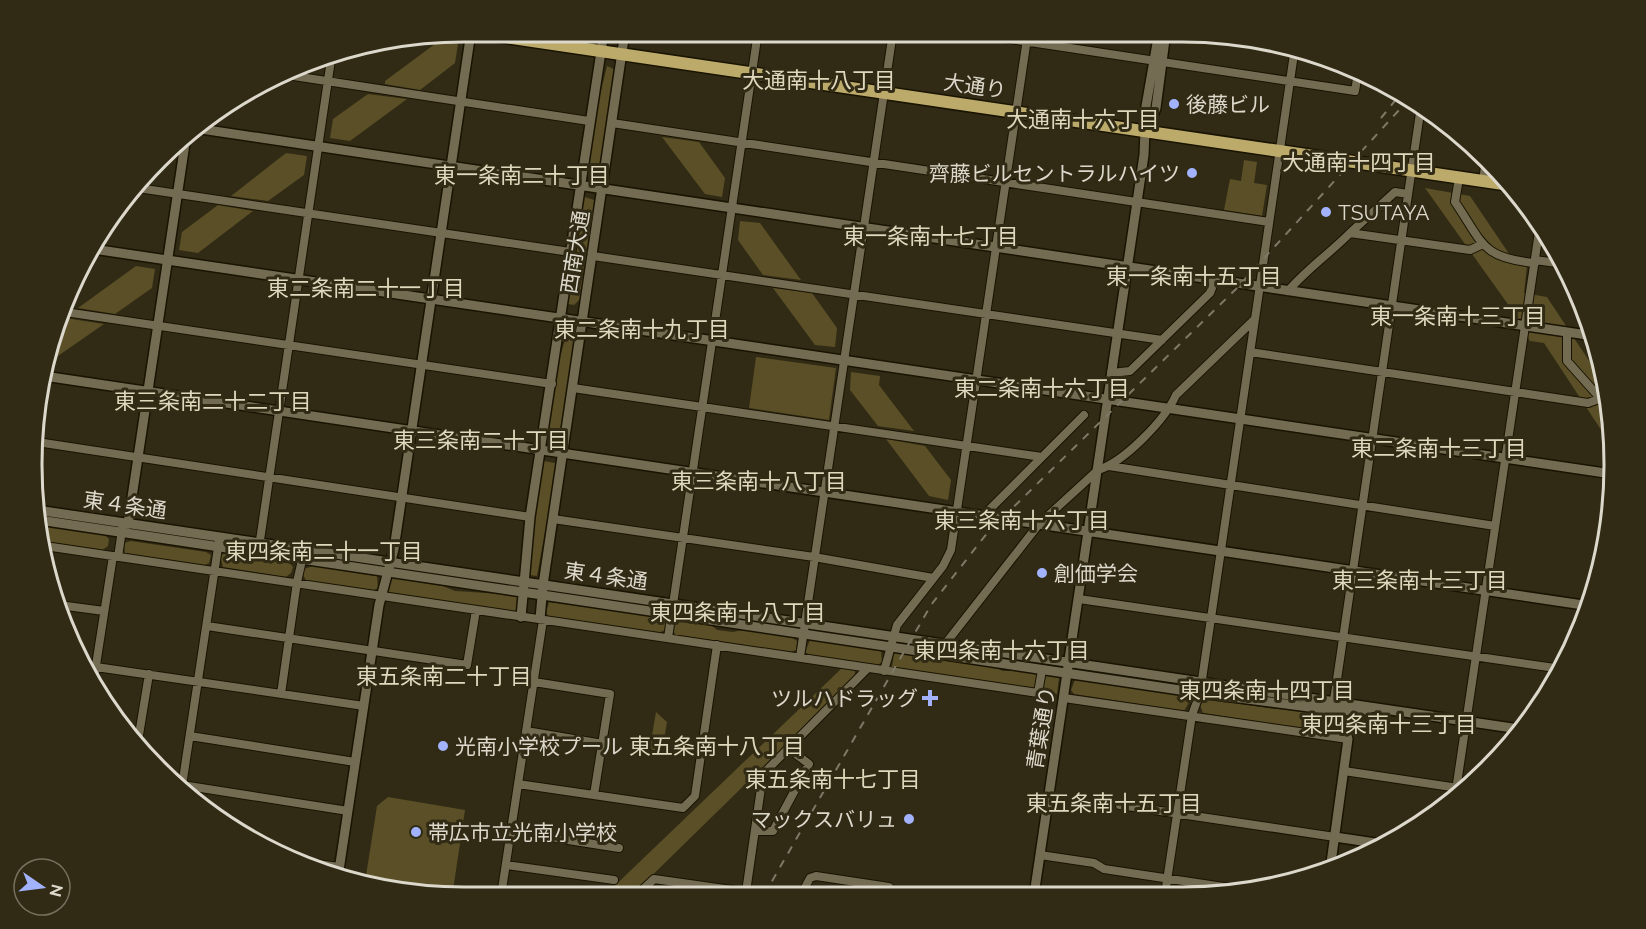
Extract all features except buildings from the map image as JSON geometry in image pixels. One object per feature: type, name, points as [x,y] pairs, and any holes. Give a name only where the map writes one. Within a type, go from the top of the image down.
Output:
[{"type":"highway","name":"大通り","points":[[539,42],[1496,182]]},
{"type":"street","points":[[340,868],[381,596],[390,562],[402,496],[469,42]]},
{"type":"street","name":"西南大通","points":[[521,617],[530,517],[602,42]]},
{"type":"street","name":"西南大通","points":[[542,619],[543,590],[562,453],[623,42]]},
{"type":"street","points":[[668,638],[756,42]]},
{"type":"street","points":[[800,657],[892,42]]},
{"type":"street","points":[[884,671],[897,625],[943,566],[951,550],[1026,42]]},
{"type":"street","points":[[1053,42],[1158,62],[1355,91],[1357,81]]},
{"type":"street","name":"青葉通り","points":[[1035,887],[1147,132],[1146,106],[1158,62],[1159,42]]},
{"type":"street","points":[[1158,62],[1163,42]]},
{"type":"street","points":[[1167,887],[1192,715],[1200,688],[1211,617],[1294,57]]},
{"type":"street","points":[[258,554],[330,64]]},
{"type":"street","points":[[298,77],[589,121]]},
{"type":"street","points":[[1332,859],[1348,739],[1334,700],[1420,115]]},
{"type":"street","points":[[612,123],[1269,222]]},
{"type":"street","points":[[206,130],[1584,335]]},
{"type":"street","points":[[184,149],[138,458],[104,611],[96,667],[364,706]]},
{"type":"street","points":[[1483,181],[1484,171]]},
{"type":"street","points":[[1459,178],[1455,202],[1489,252],[1499,257],[1552,263]]},
{"type":"street","points":[[144,189],[570,252]]},
{"type":"street","points":[[1288,291],[1312,264],[1334,249],[1395,192],[1408,194]]},
{"type":"street","points":[[1350,233],[1470,250],[1484,244]]},
{"type":"street","points":[[1462,780],[1466,721],[1538,239]]},
{"type":"street","points":[[101,250],[1604,473]]},
{"type":"street","points":[[593,256],[1162,340]]},
{"type":"street","points":[[1111,373],[1130,371],[1210,292],[1215,280]]},
{"type":"street","points":[[70,313],[552,384]]},
{"type":"street","points":[[946,643],[1039,524],[1098,470],[1109,466],[1170,409],[1176,394],[1255,319]]},
{"type":"street","points":[[1567,333],[1567,361],[1598,398]]},
{"type":"street","points":[[1250,352],[1588,403],[1599,399]]},
{"type":"street","points":[[51,377],[1580,605]]},
{"type":"street","points":[[573,388],[1042,457]]},
{"type":"street","points":[[983,516],[1084,416]]},
{"type":"street","points":[[43,443],[530,517]]},
{"type":"street","points":[[1109,466],[1495,526]]},
{"type":"street","name":"東４条通","points":[[45,511],[219,543],[258,554],[523,592],[543,590]]},
{"type":"street","points":[[553,519],[814,557],[933,578]]},
{"type":"street","name":"東４条通","points":[[46,520],[124,526]]},
{"type":"street","points":[[183,779],[219,543]]},
{"type":"street","name":"東４条通","points":[[219,543],[260,543],[390,562],[523,582],[543,590],[892,642],[1042,670],[1069,669]]},
{"type":"street","points":[[50,547],[1038,693],[1042,670]]},
{"type":"street","points":[[281,694],[302,560]]},
{"type":"street","points":[[1079,599],[1551,667]]},
{"type":"street","points":[[66,606],[104,611]]},
{"type":"street","points":[[207,626],[467,665],[476,610]]},
{"type":"street","points":[[502,887],[542,619]]},
{"type":"street","name":"東４条通","points":[[892,642],[946,643],[1069,669],[1339,711],[1383,710]]},
{"type":"street","points":[[518,784],[682,808],[695,796],[717,645]]},
{"type":"street","points":[[743,887],[756,831],[763,774],[867,669]]},
{"type":"street","points":[[139,734],[149,674]]},
{"type":"street","points":[[534,682],[610,694],[594,795]]},
{"type":"street","name":"東４条通","points":[[1200,688],[1334,700],[1383,710],[1512,728]]},
{"type":"street","points":[[1064,698],[1348,739]]},
{"type":"street","points":[[526,732],[603,744]]},
{"type":"street","points":[[190,736],[355,762]]},
{"type":"street","points":[[756,831],[773,831],[809,764],[789,749]]},
{"type":"street","points":[[1344,771],[1453,788]]},
{"type":"street","points":[[191,786],[348,811]]},
{"type":"street","points":[[1120,805],[1370,842]]},
{"type":"street","points":[[511,831],[619,848]]},
{"type":"street","points":[[1040,855],[1094,863],[1104,869],[1213,886]]},
{"type":"street","points":[[506,866],[614,880]]},
{"type":"street","points":[[805,887],[810,878],[816,876],[888,887]]},
{"type":"street","points":[[646,887],[654,879],[706,887]]},
{"type":"street","points":[[681,887],[682,883]]},
{"type":"shaded area","points":[[436,43],[458,44],[455,63],[420,90],[385,84],[385,81]]},
{"type":"shaded area","points":[[607,66],[616,70],[598,178],[587,176],[593,124]]},
{"type":"shaded area","points":[[368,94],[407,99],[350,141],[330,138],[333,119]]},
{"type":"shaded area","points":[[662,137],[699,142],[725,178],[722,197],[705,194]]},
{"type":"shaded area","points":[[286,153],[307,156],[304,175],[268,201],[231,196]]},
{"type":"shaded area","points":[[1244,160],[1257,162],[1254,183],[1267,185],[1262,216],[1224,210],[1230,179],[1241,181]]},
{"type":"shaded area","points":[[1425,188],[1470,196],[1516,264],[1527,266],[1524,293],[1547,297],[1592,366],[1602,432],[1544,343],[1530,341],[1512,310]]},
{"type":"shaded area","points":[[585,197],[597,201],[581,298],[574,305],[566,301],[582,199]]},
{"type":"shaded area","points":[[218,205],[253,211],[198,253],[179,250],[182,232]]},
{"type":"shaded area","points":[[740,221],[760,223],[801,280],[763,275],[738,240]]},
{"type":"shaded area","points":[[136,266],[155,269],[152,288],[115,314],[78,308]]},
{"type":"shaded area","points":[[773,288],[812,293],[837,328],[835,347],[815,345]]},
{"type":"shaded area","points":[[68,318],[104,324],[55,358]]},
{"type":"shaded area","points":[[567,333],[577,338],[561,440],[558,442],[546,437],[555,374]]},
{"type":"shaded area","points":[[756,357],[836,368],[829,420],[749,408]]},
{"type":"shaded area","points":[[851,372],[880,376],[879,385],[914,431],[878,426],[850,390]]},
{"type":"shaded area","points":[[886,439],[925,446],[951,480],[948,500],[929,496]]},
{"type":"shaded area","points":[[544,461],[555,463],[557,466],[537,576],[530,575],[527,564]]},
{"type":"shaded area","points":[[47,527],[104,534],[109,539],[108,546],[101,551],[49,543]]},
{"type":"shaded area","points":[[131,541],[206,552],[211,555],[209,563],[203,566],[125,554],[124,543]]},
{"type":"shaded area","points":[[226,552],[289,562],[293,567],[291,573],[286,577],[223,567],[220,556]]},
{"type":"shaded area","points":[[313,566],[377,576],[378,588],[370,592],[306,580],[303,575],[304,569]]},
{"type":"shaded area","points":[[389,579],[443,586],[455,591],[517,595],[520,598],[519,610],[515,612],[387,592]]},
{"type":"shaded area","points":[[549,602],[662,617],[667,623],[665,630],[658,633],[549,617],[546,613]]},
{"type":"shaded area","points":[[679,620],[710,624],[717,630],[733,632],[746,629],[790,636],[797,641],[796,650],[790,652],[676,635],[673,631],[675,622]]},
{"type":"shaded area","points":[[810,640],[881,650],[882,662],[876,666],[810,655],[805,652]]},
{"type":"shaded area","points":[[899,651],[986,664],[1003,671],[1032,671],[1059,678],[1057,694],[892,667],[894,654]]},
{"type":"shaded area","points":[[842,668],[855,671],[855,677],[640,887],[613,887]]},
{"type":"shaded area","points":[[1075,680],[1186,695],[1191,699],[1184,711],[1074,694],[1071,690]]},
{"type":"shaded area","points":[[1208,698],[1265,708],[1291,708],[1335,715],[1341,732],[1339,734],[1203,713],[1200,705]]},
{"type":"shaded area","points":[[656,712],[667,722],[661,758],[650,747]]},
{"type":"shaded area","points":[[388,797],[465,810],[454,887],[409,883],[366,875],[377,806]]},
{"type":"railway","points":[[1381,118],[1395,100]]},
{"type":"railway","points":[[769,887],[931,605],[988,532],[1236,289],[1403,105]]},
{"type":"place","name":"後藤ビル","points":[[1174,104]]},
{"type":"place","name":"齊藤ビルセントラルハイツ","points":[[1192,173]]},
{"type":"place","name":"TSUTAYA","points":[[1326,212]]},
{"type":"place","name":"創価学会","points":[[1042,573]]},
{"type":"place","name":"ツルハドラッグ","points":[[930,698]]},
{"type":"place","name":"光南小学校プール","points":[[443,746]]},
{"type":"place","name":"マックスバリュ","points":[[909,819]]},
{"type":"place","name":"帯広市立光南小学校","points":[[416,832]]},
{"type":"district","name":"大通南十八丁目","points":[[819,80]]},
{"type":"district","name":"大通南十六丁目","points":[[1083,119]]},
{"type":"district","name":"大通南十四丁目","points":[[1359,162]]},
{"type":"district","name":"東一条南二十丁目","points":[[522,175]]},
{"type":"district","name":"東一条南十七丁目","points":[[931,236]]},
{"type":"district","name":"東一条南十五丁目","points":[[1194,276]]},
{"type":"district","name":"東二条南二十一丁目","points":[[366,288]]},
{"type":"district","name":"東一条南十三丁目","points":[[1458,316]]},
{"type":"district","name":"東二条南十九丁目","points":[[642,329]]},
{"type":"district","name":"東二条南十六丁目","points":[[1042,388]]},
{"type":"district","name":"東三条南二十二丁目","points":[[213,401]]},
{"type":"district","name":"東三条南二十丁目","points":[[481,440]]},
{"type":"district","name":"東二条南十三丁目","points":[[1439,448]]},
{"type":"district","name":"東三条南十八丁目","points":[[759,481]]},
{"type":"district","name":"東三条南十六丁目","points":[[1022,520]]},
{"type":"district","name":"東四条南二十一丁目","points":[[324,551]]},
{"type":"district","name":"東三条南十三丁目","points":[[1420,580]]},
{"type":"district","name":"東四条南十八丁目","points":[[738,612]]},
{"type":"district","name":"東四条南十六丁目","points":[[1002,650]]},
{"type":"district","name":"東五条南二十丁目","points":[[444,676]]},
{"type":"district","name":"東四条南十四丁目","points":[[1267,690]]},
{"type":"district","name":"東四条南十三丁目","points":[[1389,724]]},
{"type":"district","name":"東五条南十八丁目","points":[[717,746]]},
{"type":"district","name":"東五条南十七丁目","points":[[833,779]]},
{"type":"district","name":"東五条南十五丁目","points":[[1114,803]]}]
